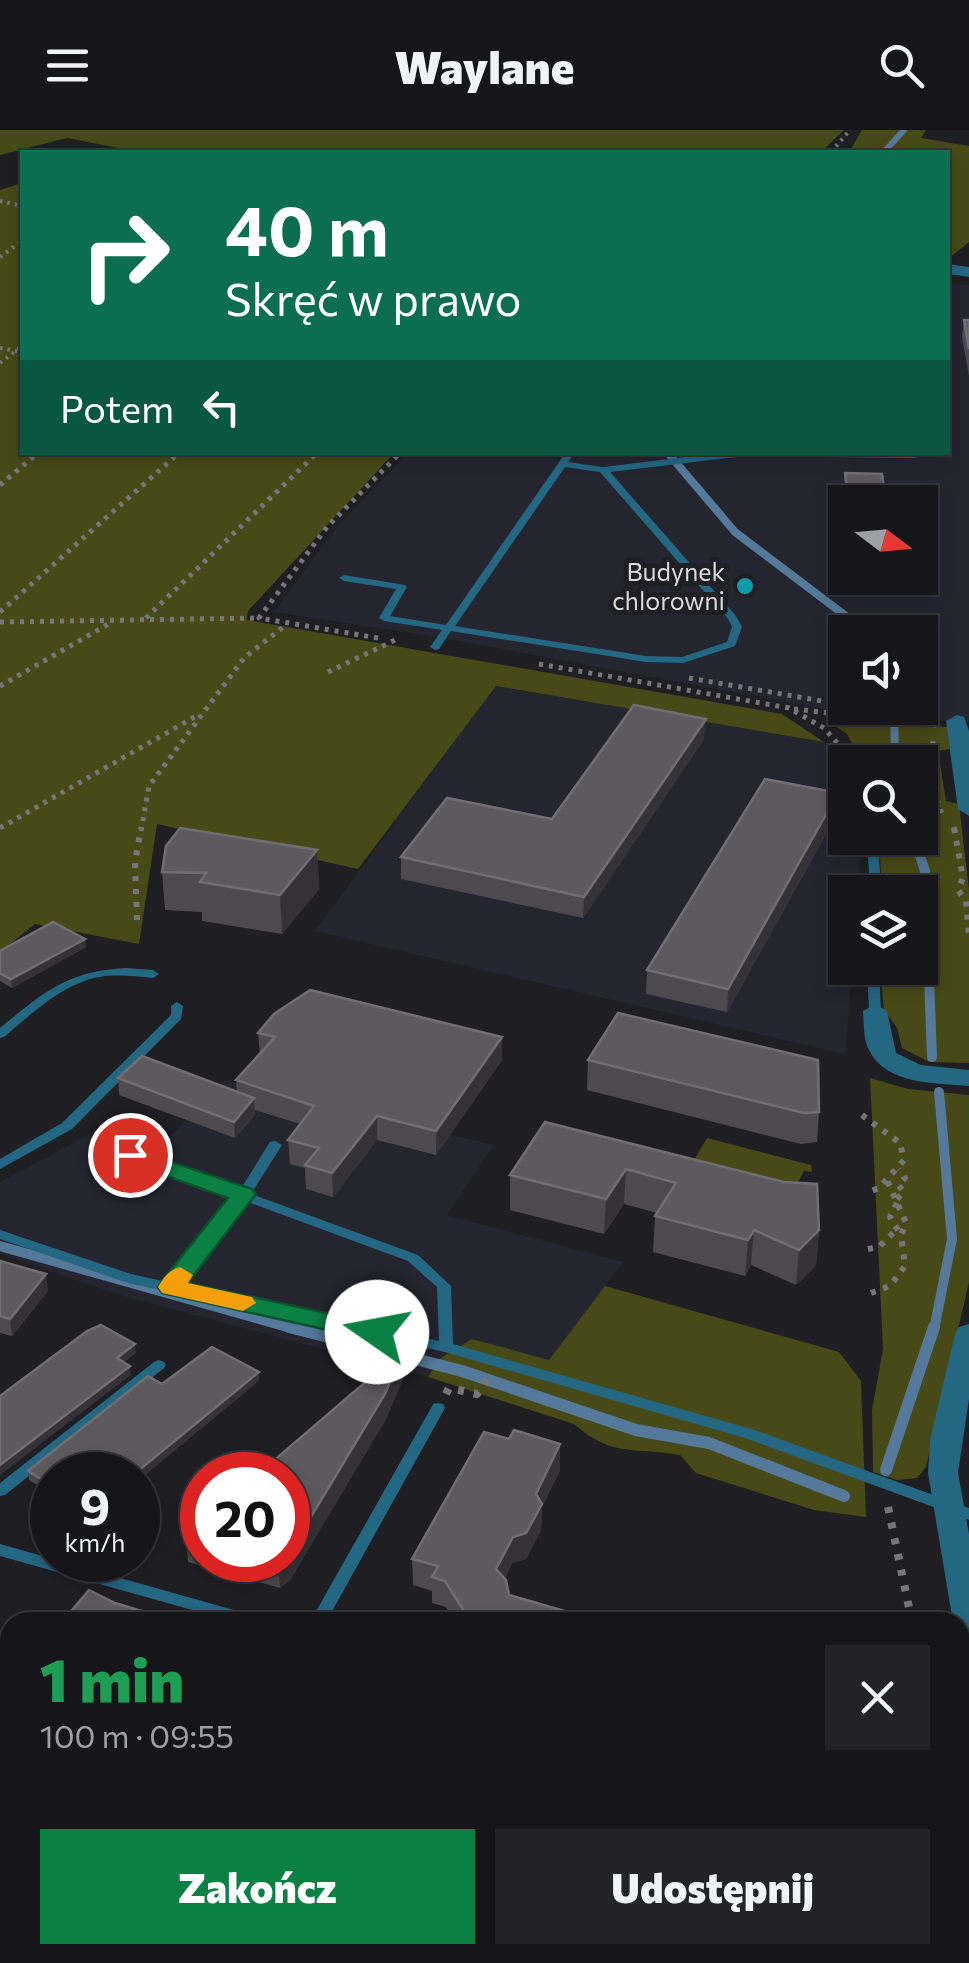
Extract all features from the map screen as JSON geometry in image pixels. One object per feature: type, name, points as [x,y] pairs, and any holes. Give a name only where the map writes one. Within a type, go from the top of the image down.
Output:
[{"type":"street","points":[[954,721],[969,809]]},
{"type":"street","points":[[875,1011],[881,1050],[892,1063],[922,1073],[969,1078]]},
{"type":"street","points":[[968,1612],[946,1440],[969,1334]]},
{"type":"lane","points":[[435,647],[569,455]]},
{"type":"lane","points":[[562,464],[603,470],[728,455]]},
{"type":"lane","points":[[344,578],[402,587],[384,618],[448,629],[642,659],[683,660],[720,651],[731,644],[737,627],[603,470]]},
{"type":"lane","points":[[0,1034],[77,976],[118,970],[154,974]]},
{"type":"lane","points":[[873,985],[875,1011]]},
{"type":"lane","points":[[0,1165],[83,1112],[177,1016],[176,1006]]},
{"type":"lane","points":[[170,1287],[244,1194],[275,1145]]},
{"type":"lane","points":[[130,1155],[413,1258],[444,1286],[446,1347]]},
{"type":"lane","points":[[0,1234],[96,1268],[446,1347],[750,1434],[958,1511]]},
{"type":"lane","points":[[0,1491],[159,1366]]},
{"type":"lane","points":[[324,1612],[438,1408]]},
{"type":"lane","points":[[0,1550],[219,1612]]},
{"type":"path","points":[[833,150],[850,130]]},
{"type":"path","points":[[0,348],[20,350]]},
{"type":"path","points":[[0,363],[20,350]]},
{"type":"path","points":[[0,485],[36,455]]},
{"type":"path","points":[[0,612],[177,455]]},
{"type":"path","points":[[144,620],[315,455]]},
{"type":"path","points":[[0,622],[259,618]]},
{"type":"path","points":[[0,686],[114,621]]},
{"type":"path","points":[[137,920],[134,864],[149,786],[244,658],[288,623]]},
{"type":"path","points":[[328,672],[395,640]]},
{"type":"path","points":[[642,659],[674,676],[828,702]]},
{"type":"path","points":[[828,712],[789,708],[824,728],[839,745]]},
{"type":"path","points":[[0,828],[204,712]]},
{"type":"path","points":[[938,720],[954,721]]},
{"type":"path","points":[[938,720],[954,721]]},
{"type":"path","points":[[938,808],[959,834],[963,878],[958,890],[966,901],[969,936]]},
{"type":"path","points":[[862,1115],[900,1143],[904,1160],[887,1180],[866,1193]]},
{"type":"path","points":[[871,1292],[890,1286],[906,1266],[890,1217],[903,1196],[898,1185],[905,1176],[898,1169]]},
{"type":"path","points":[[868,1249],[879,1247],[906,1224],[887,1180]]},
{"type":"path","points":[[449,1388],[478,1394],[481,1391]]},
{"type":"path","points":[[867,1478],[886,1501],[892,1519],[910,1612]]},
{"type":"shaded area","points":[[0,130],[844,130],[823,150],[129,150],[67,138],[0,155]]},
{"type":"shaded area","points":[[862,130],[926,130],[921,138],[969,146],[969,242],[950,257],[950,150],[850,150]]},
{"type":"shaded area","points":[[20,184],[20,455],[392,455],[248,611],[247,620],[782,714],[824,742],[496,686],[358,869],[157,824],[139,944],[35,924],[0,952],[0,190]]},
{"type":"shaded area","points":[[950,283],[969,286],[969,722],[938,720],[938,615],[828,615],[828,710],[443,638],[274,612],[334,530],[406,455],[950,455]]},
{"type":"shaded area","points":[[495,686],[824,742],[828,750],[828,855],[860,855],[859,875],[828,875],[828,985],[851,985],[845,1054],[315,931]]},
{"type":"shaded area","points":[[834,725],[947,727],[950,749],[938,751],[938,745],[853,745],[847,734]]},
{"type":"shaded area","points":[[938,751],[946,801],[959,804],[969,890],[969,1063],[929,1062],[902,1048],[897,1028],[884,1010],[882,985],[938,985],[938,875],[881,875],[880,855],[938,855]]},
{"type":"shaded area","points":[[870,1078],[908,1089],[969,1095],[969,1282],[926,1467],[917,1478],[897,1480],[873,1472],[872,1410],[883,1349]]},
{"type":"shaded area","points":[[225,1080],[494,1145],[447,1215],[623,1262],[549,1361],[472,1339],[439,1359],[428,1377],[123,1296],[0,1254],[0,1182],[96,1131],[155,1152]]},
{"type":"shaded area","points":[[707,1138],[811,1165],[812,1172],[804,1171],[794,1190],[687,1172]]},
{"type":"shaded area","points":[[605,1286],[839,1352],[861,1381],[866,1517],[814,1510],[696,1473],[680,1455],[613,1447],[574,1424],[428,1377],[439,1359],[472,1339],[549,1360]]},
{"type":"building","points":[[964,320],[969,320],[969,349]]},
{"type":"building","points":[[845,473],[882,474],[884,485],[846,485]]},
{"type":"building","points":[[634,705],[706,719],[584,897],[401,857],[447,798],[552,819]]},
{"type":"building","points":[[765,779],[828,791],[828,811],[728,989],[647,970]]},
{"type":"building","points":[[180,828],[317,850],[280,895],[200,882],[206,873],[162,872],[166,846]]},
{"type":"building","points":[[53,922],[85,939],[11,979],[0,973],[0,951]]},
{"type":"building","points":[[310,990],[502,1037],[436,1131],[377,1116],[332,1173],[305,1165],[319,1148],[288,1140],[314,1106],[236,1080],[275,1037],[258,1033],[274,1014]]},
{"type":"building","points":[[618,1013],[818,1060],[819,1112],[804,1113],[588,1060]]},
{"type":"building","points":[[142,1056],[254,1098],[234,1122],[118,1078]]},
{"type":"building","points":[[545,1122],[784,1182],[817,1184],[819,1230],[799,1250],[754,1230],[748,1240],[655,1216],[676,1183],[626,1169],[606,1199],[510,1175]]},
{"type":"building","points":[[0,1261],[46,1274],[10,1319],[0,1316]]},
{"type":"building","points":[[101,1325],[135,1344],[117,1358],[130,1366],[0,1465],[0,1396],[87,1331]]},
{"type":"building","points":[[212,1347],[259,1372],[160,1453],[52,1452],[148,1376],[162,1384]]},
{"type":"building","points":[[404,1349],[385,1394],[310,1518],[310,1452],[284,1452]]},
{"type":"building","points":[[514,1430],[560,1444],[536,1494],[542,1504],[526,1533],[513,1537],[496,1569],[506,1580],[509,1595],[568,1612],[463,1612],[445,1581],[432,1577],[438,1566],[412,1559],[484,1432],[509,1439]]},
{"type":"building","points":[[89,1590],[145,1612],[70,1612]]},
{"type":"waterway","points":[[886,150],[904,130]]},
{"type":"waterway","points":[[670,455],[735,532],[845,615]]},
{"type":"waterway","points":[[894,725],[895,745]]},
{"type":"waterway","points":[[920,855],[925,871],[932,1057]]},
{"type":"waterway","points":[[934,1330],[952,1239],[939,1092]]},
{"type":"waterway","points":[[0,1246],[298,1330]]},
{"type":"waterway","points":[[289,1327],[462,1371],[636,1430],[709,1443],[844,1496]]},
{"type":"waterway","points":[[886,1470],[934,1327]]},
{"type":"slow traffic","points":[[180,1275],[170,1287],[243,1303]]},
{"type":"place","name":"Budynek chlorowni","points":[[745,586]]},
{"type":"route","points":[[130,1155],[244,1194],[170,1287],[377,1332]]}]
